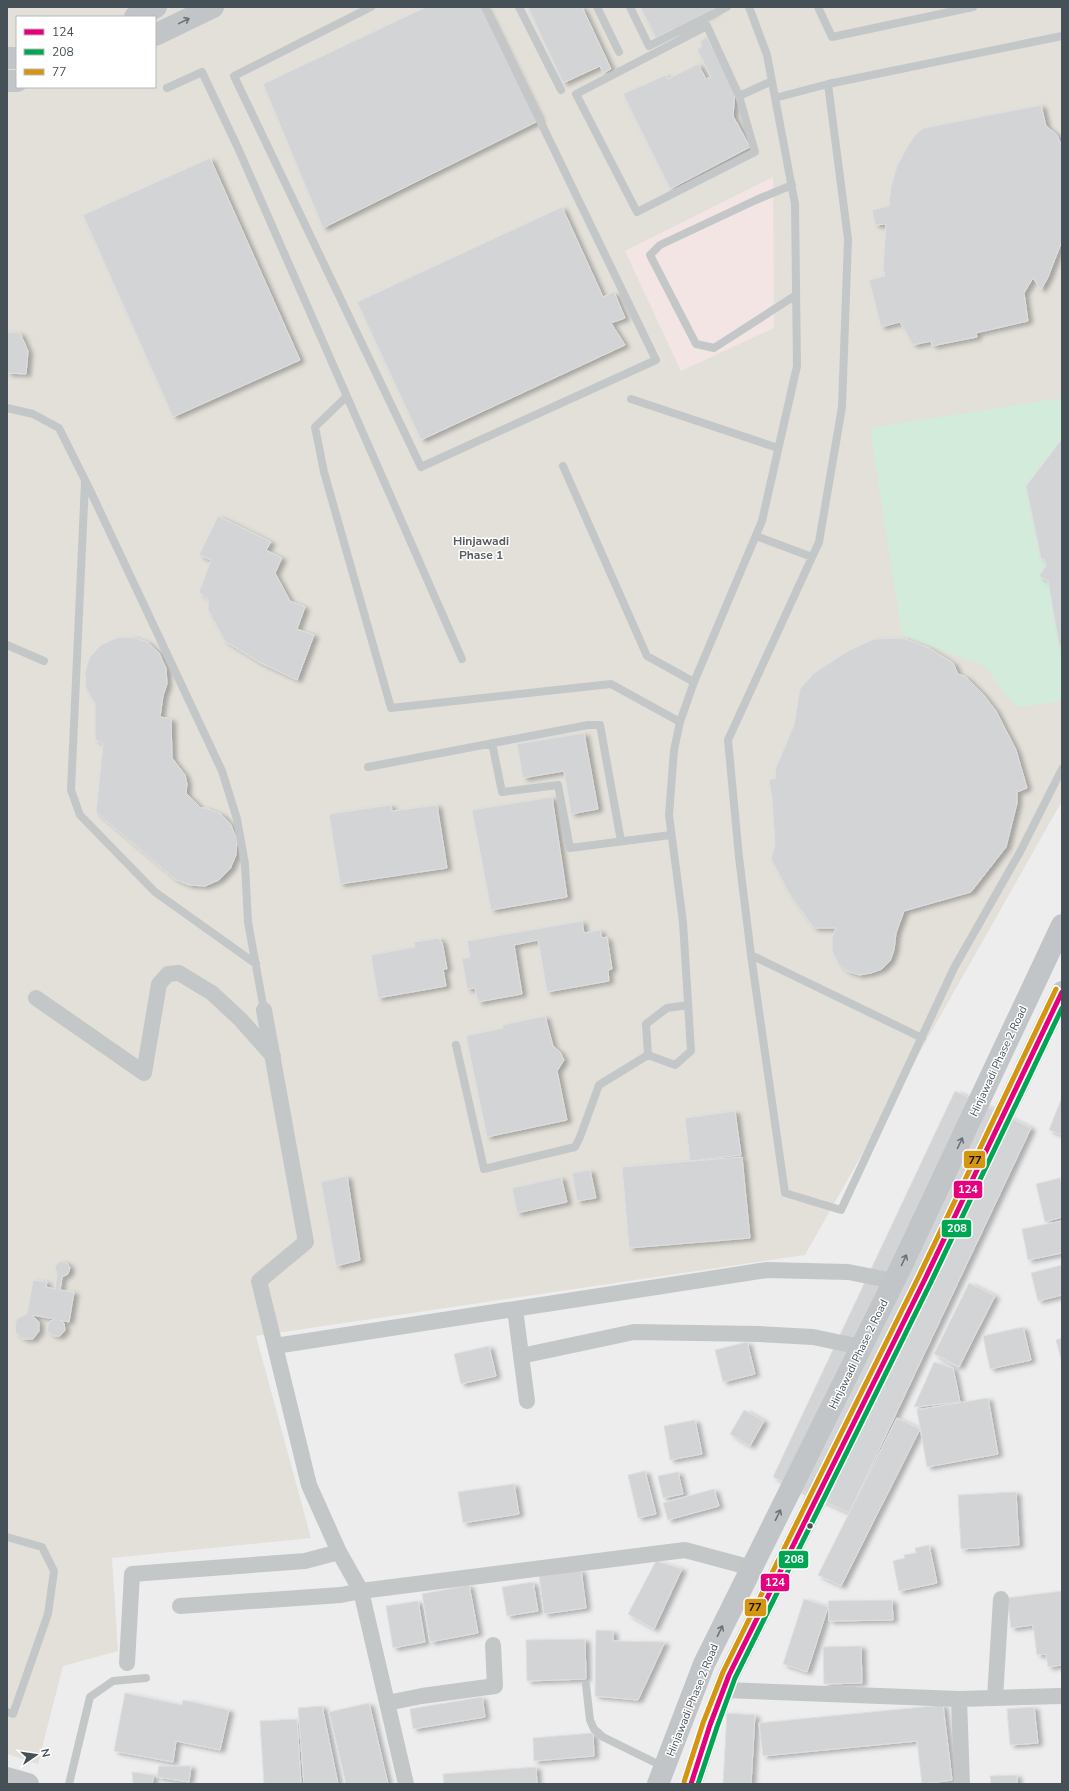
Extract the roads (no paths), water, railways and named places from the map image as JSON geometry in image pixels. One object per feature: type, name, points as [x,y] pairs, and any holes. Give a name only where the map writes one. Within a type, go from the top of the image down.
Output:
[{"type":"main road","points":[[137,16],[156,7]]},
{"type":"main road","points":[[156,35],[213,7]]},
{"type":"main road","name":"Hinjawadi Phase 2 Road","points":[[661,1776],[704,1664],[894,1281],[1062,925]]},
{"type":"main road","points":[[691,1784],[710,1725],[729,1675],[1056,1017],[1062,992]]},
{"type":"main road","points":[[7,1778],[28,1784]]},
{"type":"street","points":[[36,998],[144,1073],[159,984],[168,974],[179,973],[212,994],[240,1019],[273,1056]]},
{"type":"street","points":[[264,1010],[306,1242],[259,1281],[309,1485],[339,1552],[361,1591],[406,1784]]},
{"type":"street","points":[[275,1346],[767,1270],[848,1272],[894,1281]]},
{"type":"street","points":[[515,1309],[527,1401]]},
{"type":"street","points":[[521,1356],[634,1332],[759,1334],[814,1337],[861,1347]]},
{"type":"street","points":[[180,1606],[341,1596],[361,1591],[685,1550],[752,1568]]},
{"type":"street","points":[[127,1663],[132,1574],[305,1561],[339,1552]]},
{"type":"street","points":[[995,1698],[1000,1598]]},
{"type":"street","points":[[387,1703],[422,1696],[495,1686],[494,1645]]},
{"type":"street","points":[[724,1690],[959,1700],[1062,1696]]},
{"type":"street","points":[[959,1700],[962,1784]]},
{"type":"lane","points":[[371,7],[234,76],[421,467],[656,360],[485,7]]},
{"type":"lane","points":[[519,7],[561,90]]},
{"type":"lane","points":[[597,7],[619,52]]},
{"type":"lane","points":[[630,7],[649,46],[727,7]]},
{"type":"lane","points":[[648,1055],[675,1065],[691,1051],[682,922],[669,815],[674,750],[680,722],[694,682],[762,522],[797,366],[795,204],[768,55],[750,7]]},
{"type":"lane","points":[[818,7],[832,37],[973,7]]},
{"type":"lane","points":[[707,26],[739,96],[755,152],[637,212],[576,94],[707,26]]},
{"type":"lane","points":[[775,98],[828,84],[1062,36]]},
{"type":"lane","points":[[167,88],[202,72],[238,148],[462,659]]},
{"type":"lane","points":[[739,96],[772,81]]},
{"type":"lane","points":[[828,84],[848,239],[842,407],[819,542],[728,740],[739,857],[751,955],[785,1193],[842,1210],[954,968],[1020,852],[1062,769]]},
{"type":"lane","points":[[792,185],[756,200],[660,245],[650,255],[696,344],[714,348],[796,295]]},
{"type":"lane","points":[[346,397],[315,427],[324,472],[391,708],[610,684],[680,722]]},
{"type":"lane","points":[[631,400],[778,448]]},
{"type":"lane","points":[[7,408],[33,414],[59,428],[222,771],[237,819],[245,864],[248,922],[264,1010]]},
{"type":"lane","points":[[563,466],[646,656],[694,682]]},
{"type":"lane","points":[[85,481],[70,790],[80,815],[156,892],[256,964]]},
{"type":"lane","points":[[756,536],[812,557]]},
{"type":"lane","points":[[7,645],[44,661]]},
{"type":"lane","points":[[368,767],[588,725],[600,725],[621,841]]},
{"type":"lane","points":[[492,743],[502,792],[558,785],[570,848],[671,835]]},
{"type":"lane","points":[[751,955],[922,1038]]},
{"type":"lane","points":[[648,1055],[646,1024],[667,1008],[688,1005]]},
{"type":"lane","points":[[456,1045],[484,1169],[575,1147],[599,1085],[648,1055]]},
{"type":"lane","points":[[7,1537],[42,1547],[54,1571],[48,1614],[13,1714],[7,1712]]},
{"type":"lane","points":[[69,1784],[90,1697],[114,1681],[146,1678]]},
{"type":"lane","points":[[586,1686],[590,1720],[594,1729],[603,1737],[661,1776]]},
{"type":"district","name":"Hinjawadi Phase 1","points":[[481,548]]}]
